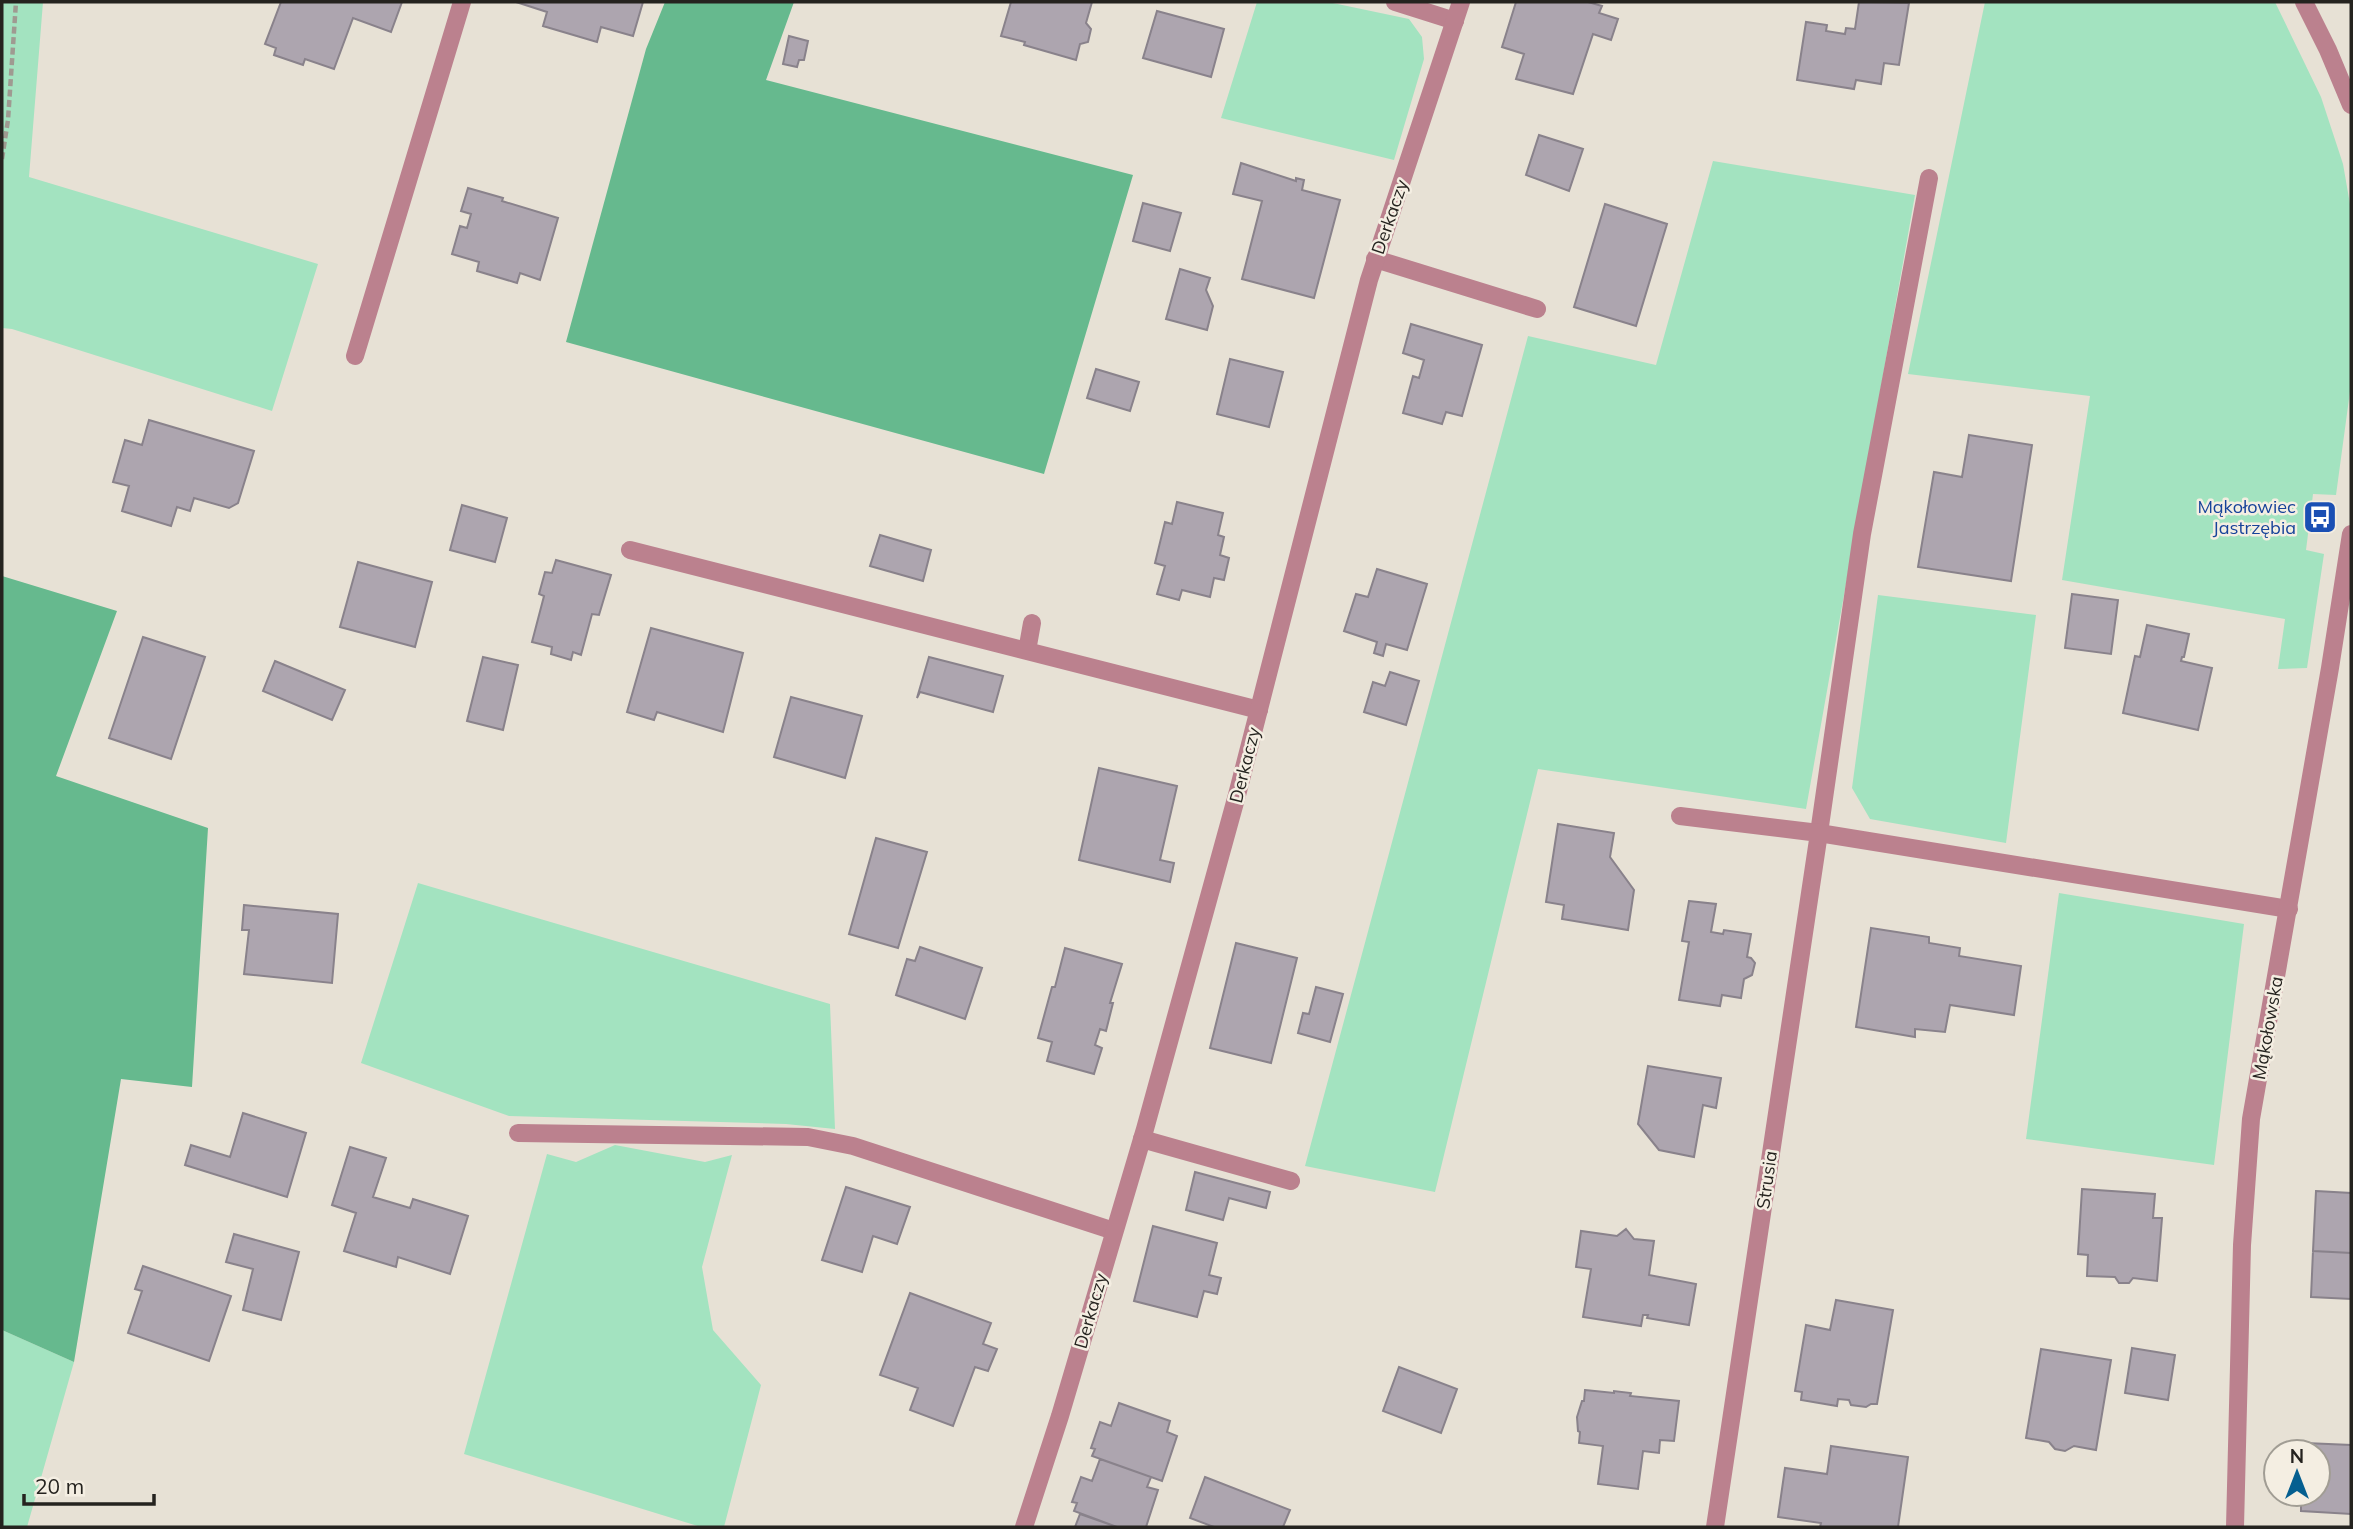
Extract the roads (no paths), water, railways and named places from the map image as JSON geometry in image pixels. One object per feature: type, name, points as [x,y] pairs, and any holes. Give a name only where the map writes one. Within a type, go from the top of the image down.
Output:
[{"type":"street","points":[[355,356],[462,2]]},
{"type":"street","points":[[1395,2],[1455,21]]},
{"type":"street","name":"Derkaczy","points":[[1024,1527],[1060,1416],[1142,1139],[1237,795],[1375,259],[1461,2]]},
{"type":"street","points":[[2304,2],[2351,105]]},
{"type":"street","name":"Strusia","points":[[1715,1527],[1861,534],[1929,178]]},
{"type":"street","points":[[1375,259],[1537,309]]},
{"type":"street","name":"Mąkołowska","points":[[2235,1527],[2242,1245],[2251,1119],[2351,534]]},
{"type":"street","points":[[630,550],[1259,710]]},
{"type":"street","points":[[1027,651],[1032,623]]},
{"type":"street","points":[[1680,816],[1819,833],[2289,909]]},
{"type":"street","points":[[518,1133],[808,1137],[853,1146],[1114,1231]]},
{"type":"street","points":[[1142,1139],[1291,1181]]},
{"type":"place","name":"Mąkołowiec Jastrzębia","points":[[2320,517]]}]
